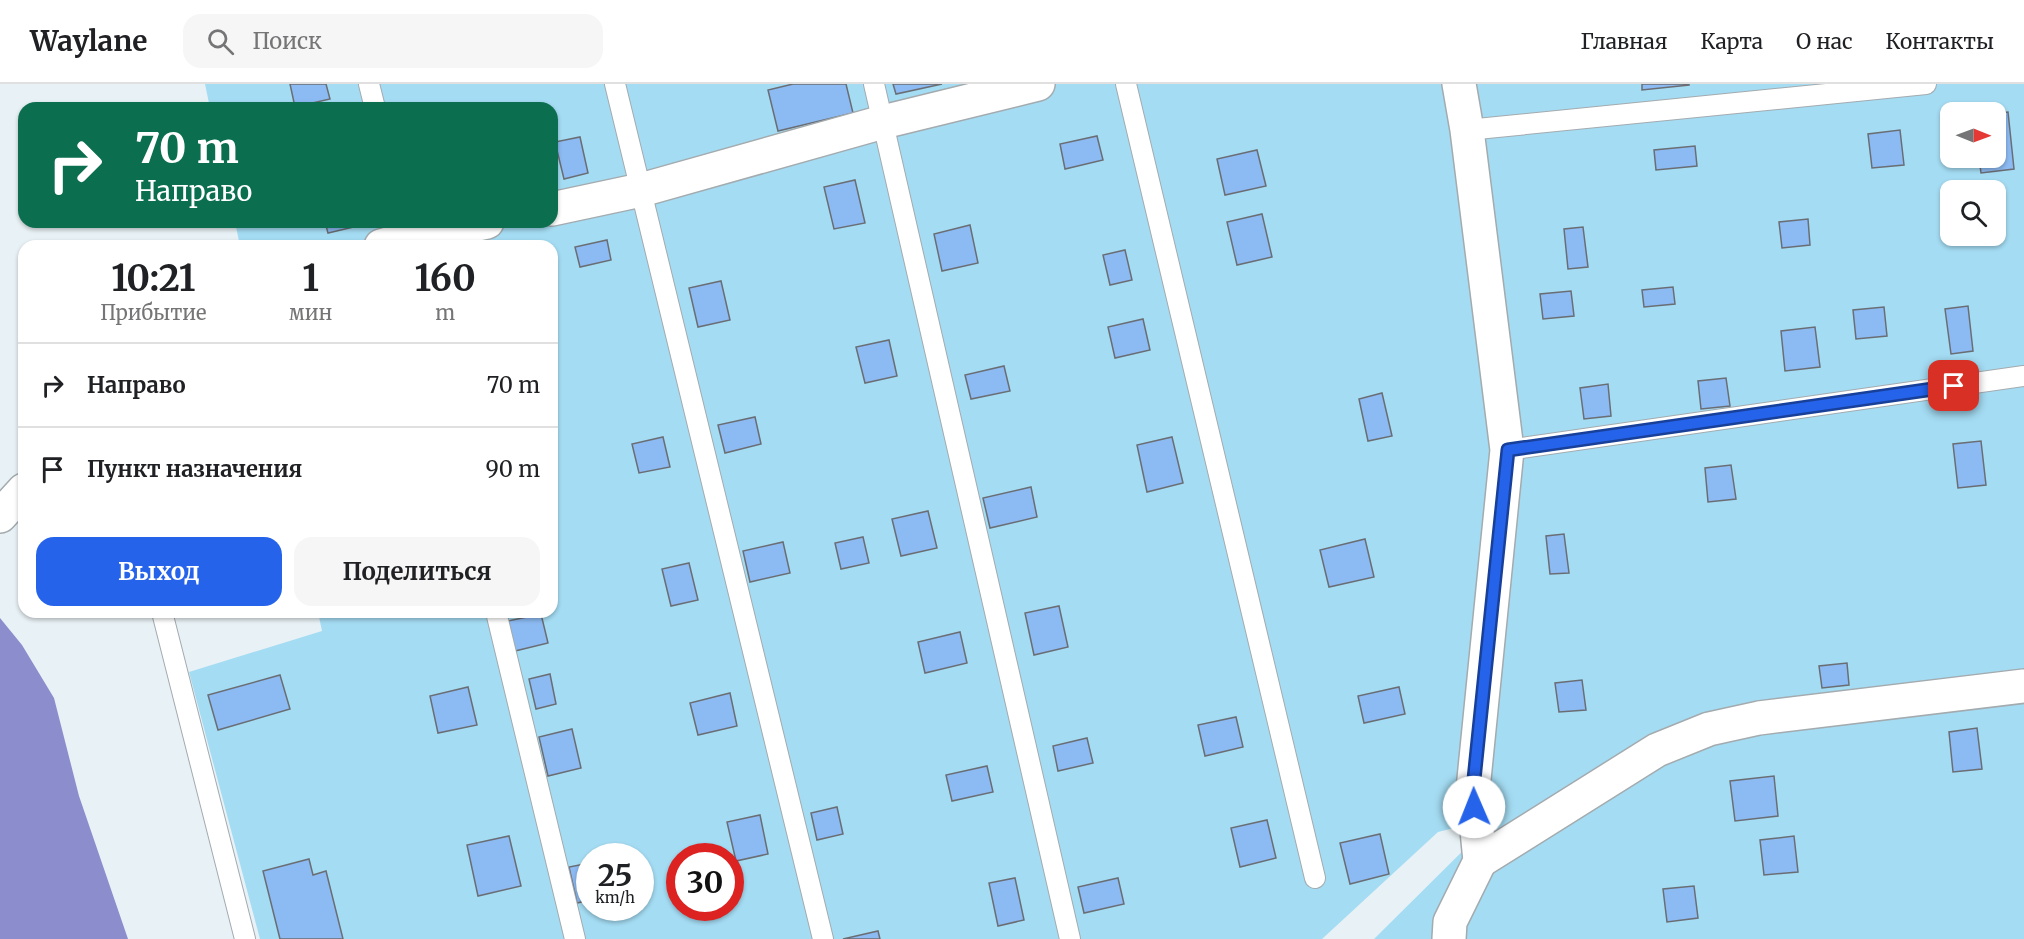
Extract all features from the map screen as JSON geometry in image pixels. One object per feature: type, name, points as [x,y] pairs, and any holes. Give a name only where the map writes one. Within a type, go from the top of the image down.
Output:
[{"type":"street","points":[[558,208],[641,190],[883,122],[1038,84]]},
{"type":"street","points":[[1459,84],[1467,130],[1508,450],[1473,789],[1480,861]]},
{"type":"street","points":[[400,238],[454,228]]},
{"type":"street","points":[[0,516],[18,496]]},
{"type":"street","points":[[1449,939],[1450,922],[1480,861],[1657,750],[1709,729],[1759,718],[2024,686]]},
{"type":"lane","points":[[369,84],[374,102]]},
{"type":"lane","points":[[615,84],[823,939]]},
{"type":"lane","points":[[874,84],[1070,939]]},
{"type":"lane","points":[[1126,84],[1315,878]]},
{"type":"lane","points":[[1467,130],[1926,84]]},
{"type":"lane","points":[[1508,450],[2024,376]]},
{"type":"lane","points":[[164,618],[245,939]]},
{"type":"lane","points":[[497,618],[575,939]]},
{"type":"shaded area","points":[[205,84],[2024,84],[2024,939],[1374,939],[1497,817],[1438,832],[1322,939],[260,939],[189,672],[322,631],[319,618],[558,618],[558,240],[239,240],[236,228],[558,228],[558,102],[209,102]]},
{"type":"water","points":[[0,618],[22,645],[54,698],[79,796],[128,939],[0,939]]},
{"type":"building","points":[[290,84],[326,84],[330,99],[317,102],[294,102]]},
{"type":"building","points":[[793,84],[846,84],[853,113],[778,131],[768,90]]},
{"type":"building","points":[[893,84],[942,84],[896,94]]},
{"type":"building","points":[[1642,84],[1689,84],[1689,85],[1642,90]]},
{"type":"building","points":[[2006,112],[2008,112],[2014,169],[1981,173],[1980,168],[2006,168]]},
{"type":"building","points":[[1900,130],[1904,165],[1872,168],[1868,134]]},
{"type":"building","points":[[1097,136],[1103,160],[1065,169],[1060,144]]},
{"type":"building","points":[[580,137],[588,173],[564,179],[558,154],[558,141]]},
{"type":"building","points":[[1695,146],[1697,166],[1656,170],[1654,150]]},
{"type":"building","points":[[1257,150],[1266,186],[1225,195],[1217,159]]},
{"type":"building","points":[[855,180],[865,223],[834,229],[824,187]]},
{"type":"building","points":[[1262,214],[1272,257],[1237,265],[1227,222]]},
{"type":"building","points":[[1808,219],[1810,245],[1782,248],[1779,222]]},
{"type":"building","points":[[970,225],[978,263],[942,271],[934,234]]},
{"type":"building","points":[[1583,227],[1588,267],[1568,269],[1564,229]]},
{"type":"building","points":[[327,228],[349,228],[328,233]]},
{"type":"building","points":[[607,240],[611,260],[580,267],[575,247]]},
{"type":"building","points":[[1125,250],[1132,280],[1110,285],[1103,255]]},
{"type":"building","points":[[721,281],[730,320],[698,327],[689,288]]},
{"type":"building","points":[[1673,287],[1675,304],[1644,307],[1642,290]]},
{"type":"building","points":[[1571,291],[1574,316],[1543,319],[1540,294]]},
{"type":"building","points":[[1968,306],[1973,351],[1951,354],[1945,309]]},
{"type":"building","points":[[1884,307],[1887,336],[1856,339],[1853,310]]},
{"type":"building","points":[[1143,319],[1150,350],[1115,358],[1108,327]]},
{"type":"building","points":[[1815,327],[1820,367],[1785,371],[1781,331]]},
{"type":"building","points":[[889,340],[897,376],[865,383],[856,347]]},
{"type":"building","points":[[1004,366],[1010,391],[971,399],[965,375]]},
{"type":"building","points":[[1726,378],[1730,406],[1701,409],[1698,381]]},
{"type":"building","points":[[1608,384],[1611,416],[1584,419],[1580,388]]},
{"type":"building","points":[[1382,393],[1392,436],[1368,441],[1359,399]]},
{"type":"building","points":[[755,417],[761,444],[725,453],[718,425]]},
{"type":"building","points":[[663,437],[670,467],[639,473],[632,444]]},
{"type":"building","points":[[1172,437],[1183,483],[1147,492],[1137,445]]},
{"type":"building","points":[[1981,441],[1986,485],[1958,488],[1953,444]]},
{"type":"building","points":[[1731,465],[1736,499],[1708,502],[1705,468]]},
{"type":"building","points":[[1031,487],[1037,517],[990,528],[983,498]]},
{"type":"building","points":[[928,511],[937,548],[901,556],[892,519]]},
{"type":"building","points":[[1564,534],[1569,573],[1550,574],[1546,536]]},
{"type":"building","points":[[863,537],[869,563],[841,569],[835,543]]},
{"type":"building","points":[[1365,539],[1374,577],[1329,587],[1320,550]]},
{"type":"building","points":[[783,542],[790,573],[750,582],[743,551]]},
{"type":"building","points":[[689,563],[698,600],[671,606],[662,569]]},
{"type":"building","points":[[1059,606],[1068,647],[1034,655],[1025,613]]},
{"type":"building","points":[[542,618],[548,643],[515,651],[508,621]]},
{"type":"building","points":[[960,632],[967,663],[925,673],[918,642]]},
{"type":"building","points":[[1847,663],[1849,685],[1822,688],[1819,666]]},
{"type":"building","points":[[550,674],[556,704],[536,709],[529,679]]},
{"type":"building","points":[[280,675],[290,709],[218,730],[208,695]]},
{"type":"building","points":[[1582,680],[1586,710],[1559,712],[1555,683]]},
{"type":"building","points":[[468,687],[477,725],[438,733],[430,696]]},
{"type":"building","points":[[1399,687],[1405,714],[1364,723],[1358,696]]},
{"type":"building","points":[[730,693],[737,726],[698,735],[690,703]]},
{"type":"building","points":[[1236,717],[1243,747],[1205,756],[1198,725]]},
{"type":"building","points":[[1977,728],[1982,769],[1953,772],[1949,732]]},
{"type":"building","points":[[572,729],[581,768],[548,776],[539,737]]},
{"type":"building","points":[[1087,738],[1093,763],[1058,771],[1053,746]]},
{"type":"building","points":[[987,766],[993,792],[952,801],[946,775]]},
{"type":"building","points":[[1774,776],[1778,816],[1735,821],[1730,781]]},
{"type":"building","points":[[837,807],[843,834],[817,840],[811,813]]},
{"type":"building","points":[[760,815],[768,854],[744,859],[744,843],[732,843],[727,822]]},
{"type":"building","points":[[1267,820],[1276,858],[1240,867],[1231,828]]},
{"type":"building","points":[[1380,834],[1389,874],[1350,884],[1340,843]]},
{"type":"building","points":[[509,836],[521,886],[478,896],[467,845]]},
{"type":"building","points":[[1794,836],[1798,872],[1764,875],[1760,840]]},
{"type":"building","points":[[309,859],[313,875],[326,871],[343,939],[280,939],[263,871]]},
{"type":"building","points":[[576,866],[576,898],[569,867]]},
{"type":"building","points":[[1015,878],[1024,920],[998,926],[989,883]]},
{"type":"building","points":[[1118,878],[1124,904],[1084,913],[1078,887]]},
{"type":"building","points":[[1694,886],[1698,918],[1667,922],[1663,889]]},
{"type":"building","points":[[878,931],[880,939],[843,939]]},
{"type":"route","points":[[1474,807],[1473,789],[1508,450],[1954,386]]}]
